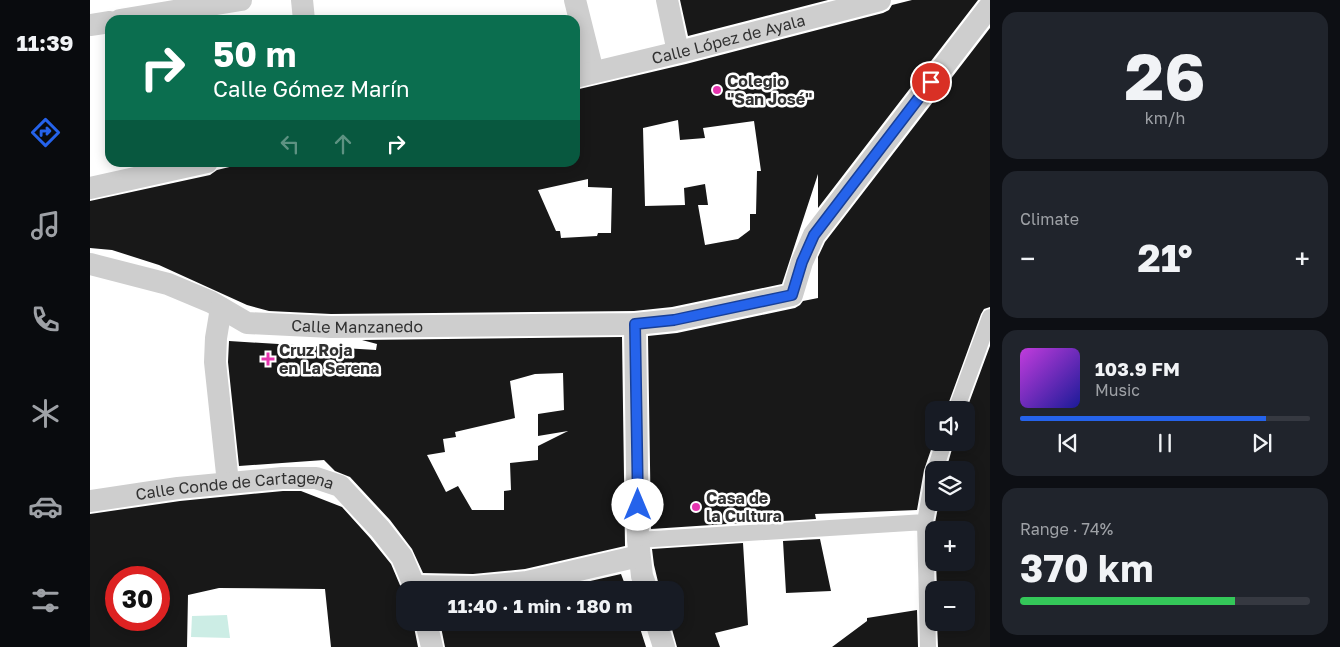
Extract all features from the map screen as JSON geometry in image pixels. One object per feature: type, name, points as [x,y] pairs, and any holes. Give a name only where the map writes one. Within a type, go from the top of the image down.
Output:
[{"type":"street","points":[[150,15],[240,0]]},
{"type":"street","points":[[302,0],[304,15]]},
{"type":"street","points":[[576,0],[578,15]]},
{"type":"street","points":[[667,0],[678,52]]},
{"type":"street","name":"Calle López de Ayala","points":[[584,74],[880,0]]},
{"type":"street","name":"Calle Manzanedo","points":[[90,264],[168,284],[221,308],[247,323],[332,328],[635,324],[674,320],[792,295],[802,262],[814,235],[990,6]]},
{"type":"street","points":[[90,25],[105,23]]},
{"type":"street","points":[[580,37],[584,74]]},
{"type":"street","points":[[90,188],[184,167]]},
{"type":"street","points":[[221,308],[216,338],[215,362],[228,483]]},
{"type":"street","points":[[959,401],[990,317]]},
{"type":"street","points":[[635,324],[639,548],[644,581]]},
{"type":"street","name":"Calle Conde de Cartagena","points":[[90,501],[178,488],[282,478],[316,478],[340,486],[380,529],[402,557],[412,581]]},
{"type":"street","points":[[530,581],[639,548],[925,522]]},
{"type":"street","points":[[926,571],[928,647]]},
{"type":"street","points":[[428,631],[432,647]]},
{"type":"street","points":[[659,631],[664,647]]},
{"type":"shaded area","points":[[227,615],[230,638],[191,637],[192,616]]},
{"type":"building","points":[[680,0],[828,0],[688,36]]},
{"type":"building","points":[[912,0],[978,0],[818,208],[818,174],[782,284],[672,307],[634,311],[331,314],[269,311],[247,305],[159,265],[112,250],[90,248],[90,201],[210,175],[217,170],[229,167],[580,167],[580,89],[686,64],[889,10],[892,5]],"holes":[[[678,120],[680,140],[705,138],[703,128],[754,121],[761,171],[757,171],[756,214],[750,214],[750,230],[738,239],[705,245],[698,205],[708,205],[705,184],[684,188],[685,205],[645,206],[643,128]],[[588,179],[588,187],[612,188],[611,233],[598,233],[597,236],[561,238],[560,231],[556,231],[538,190]]]},
{"type":"building","points":[[990,28],[990,307],[984,309],[981,314],[949,401],[925,401],[925,451],[931,451],[927,461],[925,461],[917,510],[815,514],[816,519],[783,521],[782,516],[742,521],[742,523],[651,529],[648,336],[677,333],[795,308],[803,301],[818,298],[818,257],[825,242]]},
{"type":"building","points":[[622,337],[625,546],[525,569],[473,574],[423,573],[412,549],[390,520],[350,477],[335,471],[324,460],[239,466],[228,362],[229,341],[376,350],[377,344],[362,340]],"holes":[[[563,373],[564,410],[538,414],[538,436],[568,431],[538,446],[538,460],[510,463],[511,490],[504,491],[504,510],[472,510],[458,486],[446,492],[427,455],[445,452],[443,439],[456,437],[455,432],[515,418],[510,381],[535,374]]]},
{"type":"building","points":[[990,346],[990,647],[938,647],[937,631],[975,631],[975,581],[937,581],[936,571],[975,571],[975,521],[935,521],[937,511],[975,511],[975,461],[949,461],[951,451],[975,451],[975,401],[970,401]]},
{"type":"building","points":[[283,491],[301,491],[342,507],[391,564],[398,581],[396,581],[396,631],[415,631],[418,647],[331,647],[325,589],[219,588],[188,595],[187,647],[90,647],[90,514],[180,501]]},
{"type":"building","points":[[820,539],[831,591],[786,593],[783,541]]},
{"type":"building","points":[[743,543],[748,625],[715,633],[720,647],[677,647],[673,631],[684,631],[684,581],[658,581],[652,549]]},
{"type":"building","points":[[621,574],[624,581],[590,581]]},
{"type":"building","points":[[917,610],[918,647],[832,647],[867,621],[867,618]]},
{"type":"building","points":[[442,631],[641,631],[646,647],[445,647]]},
{"type":"place","name":"Colegio \"San José\"","points":[[717,90]]},
{"type":"place","name":"Cruz Roja en La Serena","points":[[268,359]]},
{"type":"place","name":"Casa de la Cultura","points":[[696,507]]},
{"type":"route","points":[[638,505],[635,324],[674,320],[792,295],[802,262],[814,235],[931,82]]}]
